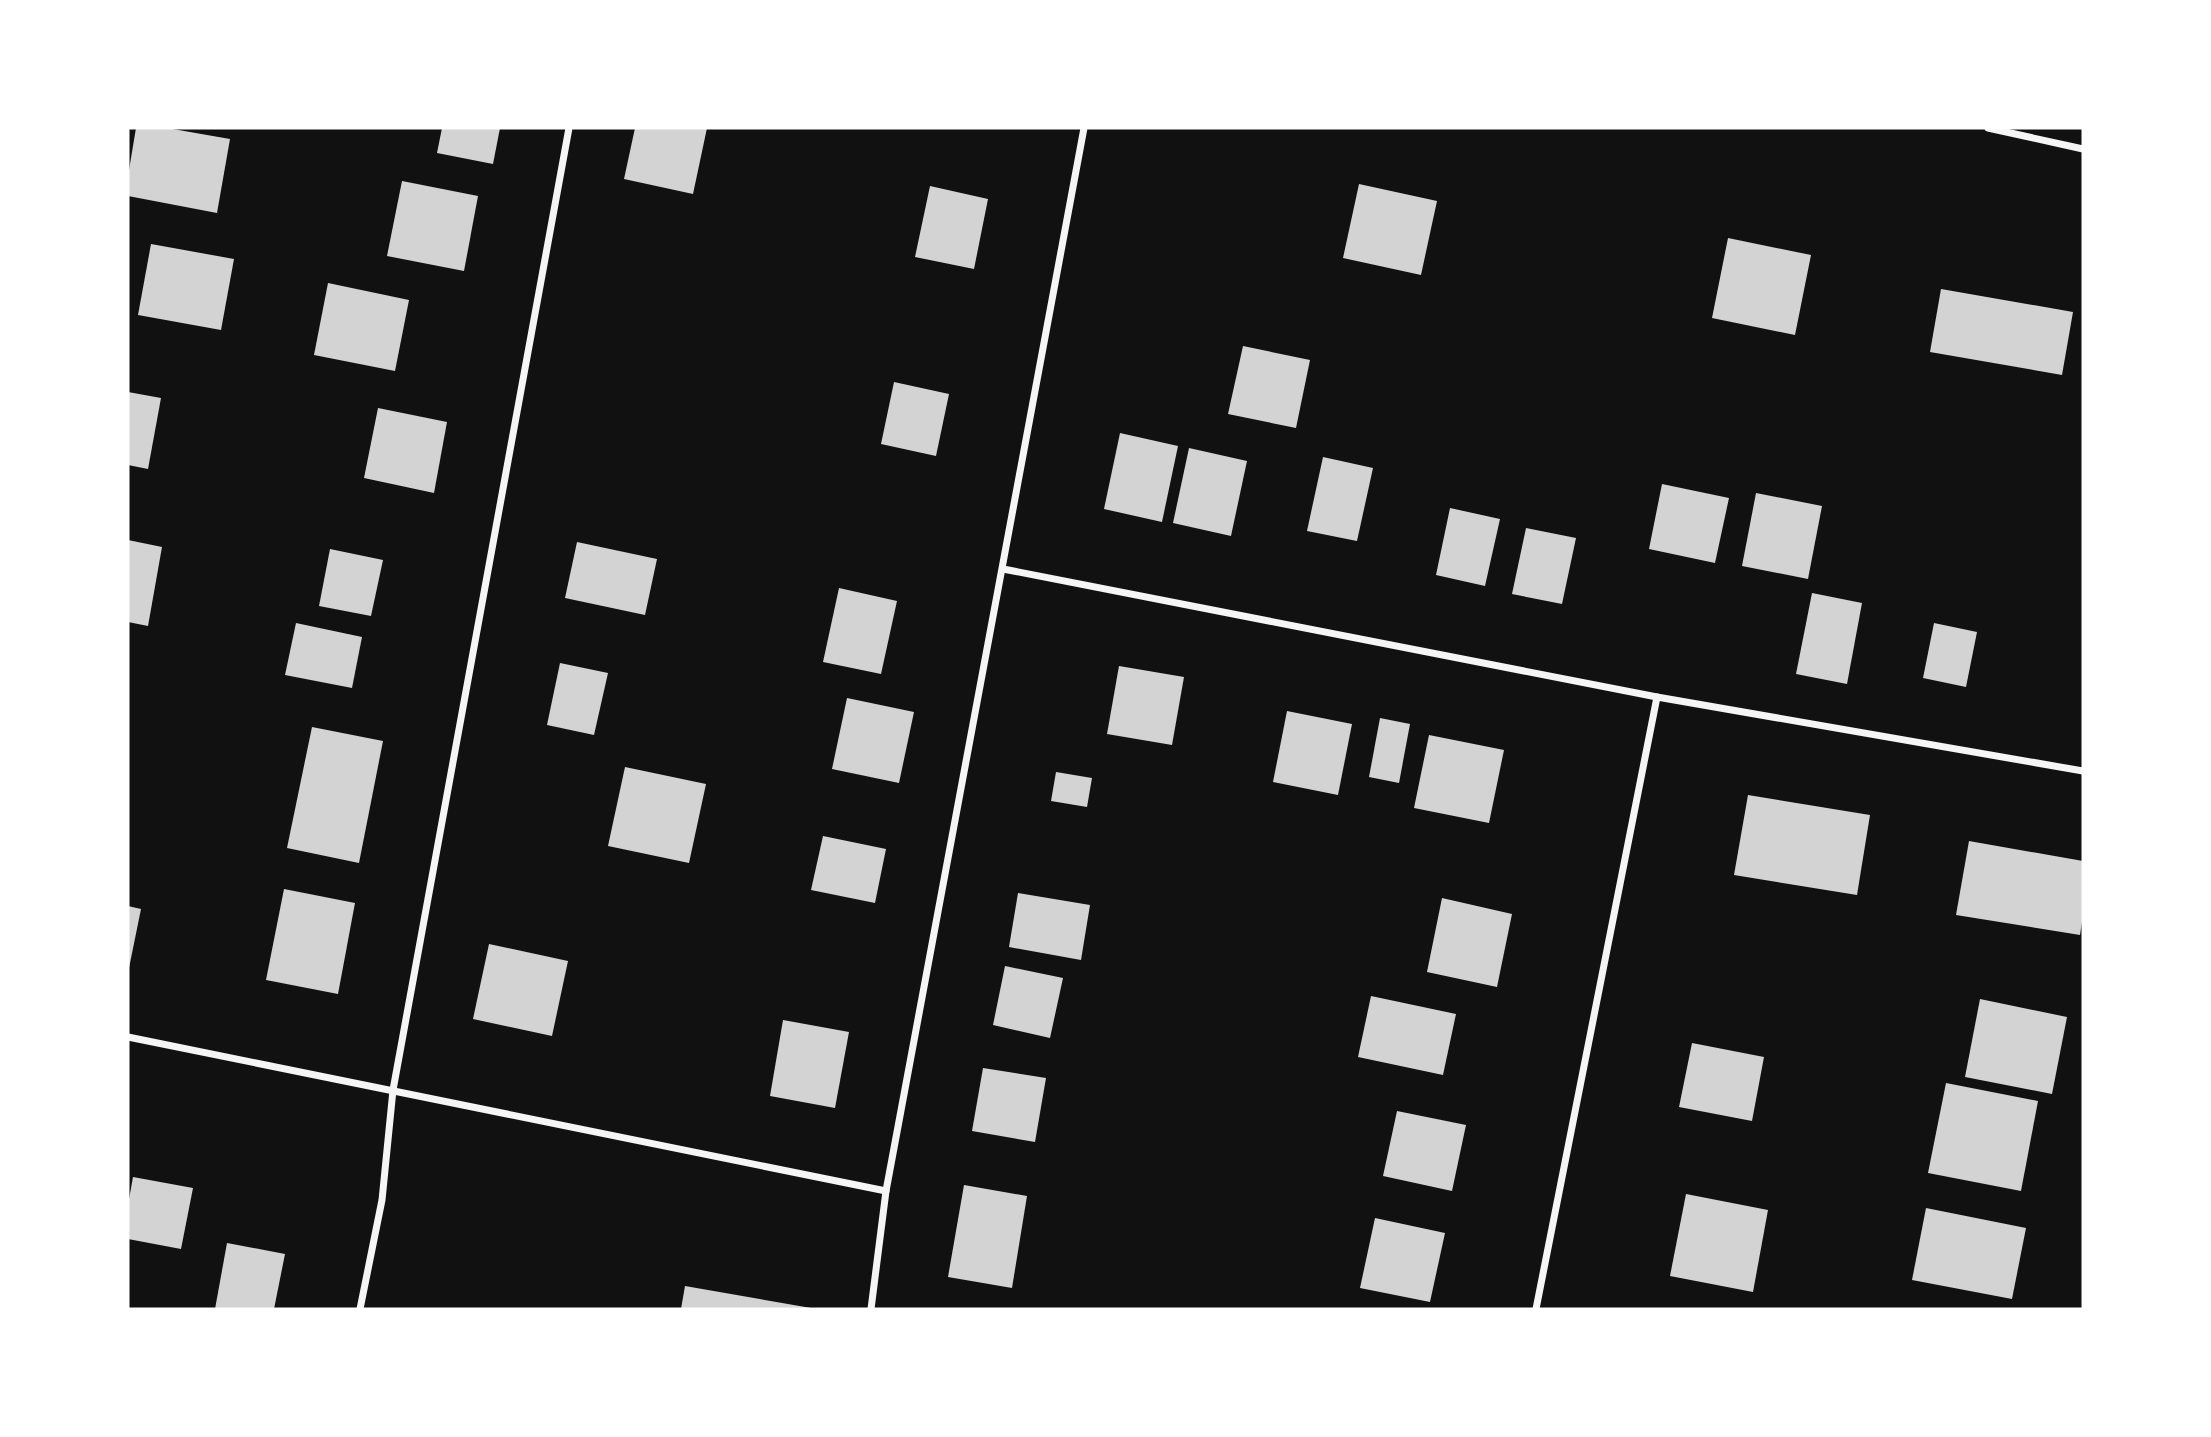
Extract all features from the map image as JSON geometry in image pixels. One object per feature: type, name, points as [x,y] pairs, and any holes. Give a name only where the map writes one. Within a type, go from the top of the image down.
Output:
[{"type":"street","points":[[360,1309],[382,1200],[393,1090],[569,128]]},
{"type":"street","points":[[872,1309],[886,1191],[1084,128]]},
{"type":"street","points":[[1988,128],[2083,149]]},
{"type":"street","points":[[1003,569],[1657,697],[2083,771]]},
{"type":"street","points":[[1536,1309],[1657,697]]},
{"type":"street","points":[[128,1037],[886,1191]]},
{"type":"building","points":[[136,128],[167,128],[230,139],[217,213],[128,196],[128,176]]},
{"type":"building","points":[[442,128],[500,128],[493,164],[437,153]]},
{"type":"building","points":[[635,128],[707,128],[693,194],[624,179]]},
{"type":"building","points":[[402,181],[478,196],[464,271],[387,256]]},
{"type":"building","points":[[1359,184],[1437,201],[1421,275],[1343,258]]},
{"type":"building","points":[[930,186],[988,199],[974,269],[915,257]]},
{"type":"building","points":[[1728,238],[1811,255],[1795,335],[1712,318]]},
{"type":"building","points":[[151,244],[234,259],[221,330],[138,315]]},
{"type":"building","points":[[328,283],[409,300],[395,371],[314,355]]},
{"type":"building","points":[[1941,289],[2073,312],[2062,375],[1930,352]]},
{"type":"building","points":[[1243,346],[1310,360],[1296,428],[1228,414]]},
{"type":"building","points":[[894,382],[949,394],[936,456],[881,444]]},
{"type":"building","points":[[128,392],[161,398],[148,469],[128,465]]},
{"type":"building","points":[[378,408],[447,422],[434,493],[364,478]]},
{"type":"building","points":[[1120,433],[1178,446],[1162,522],[1104,509]]},
{"type":"building","points":[[1189,448],[1247,461],[1231,536],[1173,523]]},
{"type":"building","points":[[1323,457],[1373,468],[1357,541],[1307,531]]},
{"type":"building","points":[[1662,484],[1729,498],[1715,563],[1649,549]]},
{"type":"building","points":[[1756,493],[1822,506],[1808,579],[1742,566]]},
{"type":"building","points":[[1450,508],[1500,519],[1485,586],[1436,575]]},
{"type":"building","points":[[1526,528],[1576,538],[1562,604],[1512,594]]},
{"type":"building","points":[[128,540],[162,547],[148,626],[128,622]]},
{"type":"building","points":[[577,542],[657,559],[645,615],[565,598]]},
{"type":"building","points":[[330,549],[383,560],[371,616],[319,606]]},
{"type":"building","points":[[839,588],[897,601],[881,674],[823,662]]},
{"type":"building","points":[[1812,593],[1862,603],[1847,684],[1796,674]]},
{"type":"building","points":[[296,623],[362,637],[352,688],[285,675]]},
{"type":"building","points":[[1934,623],[1977,632],[1966,687],[1923,678]]},
{"type":"building","points":[[560,663],[608,673],[594,735],[547,725]]},
{"type":"building","points":[[1119,666],[1184,677],[1172,745],[1107,734]]},
{"type":"building","points":[[847,698],[914,712],[899,783],[832,769]]},
{"type":"building","points":[[1287,711],[1352,724],[1338,795],[1273,782]]},
{"type":"building","points":[[1380,718],[1410,724],[1399,783],[1369,777]]},
{"type":"building","points":[[312,727],[383,741],[359,863],[287,848]]},
{"type":"building","points":[[1429,735],[1504,750],[1489,823],[1414,808]]},
{"type":"building","points":[[625,767],[706,784],[689,863],[608,846]]},
{"type":"building","points":[[1056,772],[1092,778],[1087,807],[1051,801]]},
{"type":"building","points":[[1748,795],[1870,815],[1857,895],[1734,875]]},
{"type":"building","points":[[823,836],[886,849],[875,903],[811,890]]},
{"type":"building","points":[[1969,841],[2083,861],[2083,915],[2080,935],[1956,915]]},
{"type":"building","points":[[284,889],[355,903],[338,994],[266,980]]},
{"type":"building","points":[[1018,893],[1090,905],[1081,960],[1009,947]]},
{"type":"building","points":[[1442,898],[1512,914],[1497,987],[1427,972]]},
{"type":"building","points":[[128,906],[141,909],[129,968],[128,968]]},
{"type":"building","points":[[489,944],[568,961],[552,1036],[473,1019]]},
{"type":"building","points":[[1005,966],[1063,978],[1050,1038],[993,1025]]},
{"type":"building","points":[[1371,996],[1456,1014],[1443,1075],[1358,1057]]},
{"type":"building","points":[[1980,999],[2067,1017],[2052,1094],[1965,1077]]},
{"type":"building","points":[[783,1020],[849,1032],[835,1108],[770,1096]]},
{"type":"building","points":[[1692,1043],[1764,1057],[1752,1121],[1679,1107]]},
{"type":"building","points":[[983,1068],[1046,1078],[1035,1142],[972,1131]]},
{"type":"building","points":[[1946,1083],[2038,1101],[2021,1191],[1928,1173]]},
{"type":"building","points":[[1397,1111],[1466,1125],[1452,1191],[1383,1176]]},
{"type":"building","points":[[133,1177],[193,1188],[181,1249],[128,1239],[128,1205]]},
{"type":"building","points":[[964,1185],[1027,1196],[1012,1288],[948,1277]]},
{"type":"building","points":[[1686,1194],[1768,1210],[1753,1292],[1670,1276]]},
{"type":"building","points":[[1926,1208],[2026,1228],[2012,1299],[1912,1280]]},
{"type":"building","points":[[1375,1218],[1445,1233],[1430,1302],[1360,1288]]},
{"type":"building","points":[[227,1243],[285,1254],[274,1309],[215,1309]]},
{"type":"building","points":[[685,1286],[811,1308],[811,1309],[681,1309]]}]
